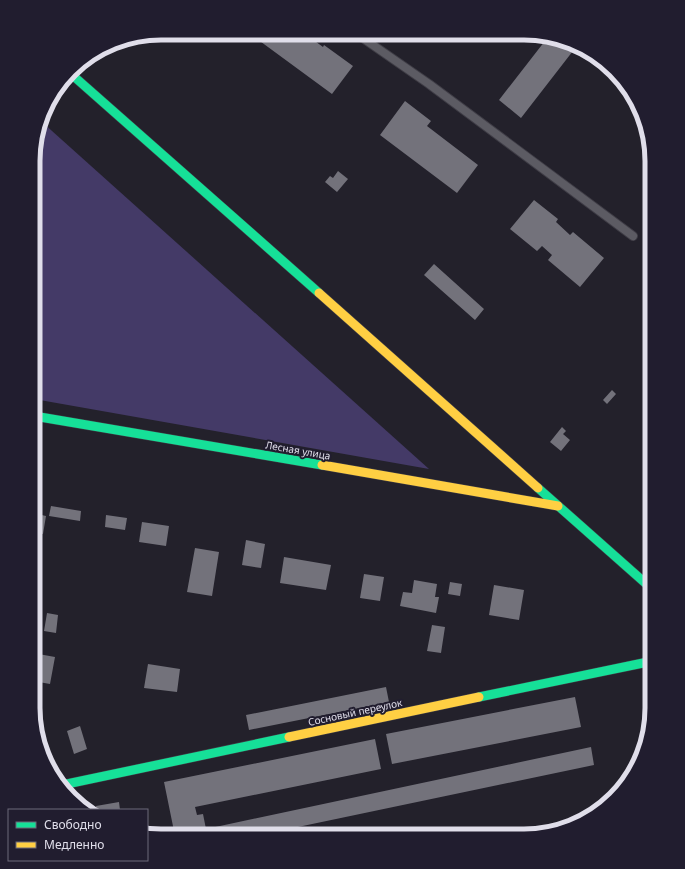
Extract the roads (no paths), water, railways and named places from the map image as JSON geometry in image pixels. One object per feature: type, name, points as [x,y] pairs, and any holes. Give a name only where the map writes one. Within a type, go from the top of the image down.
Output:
[{"type":"street","points":[[74,77],[645,583]]},
{"type":"street","name":"Лесная улица","points":[[40,417],[558,506]]},
{"type":"street","name":"Сосновый переулок","points":[[67,784],[645,663]]},
{"type":"lane","points":[[366,40],[429,84],[633,236]]}]
